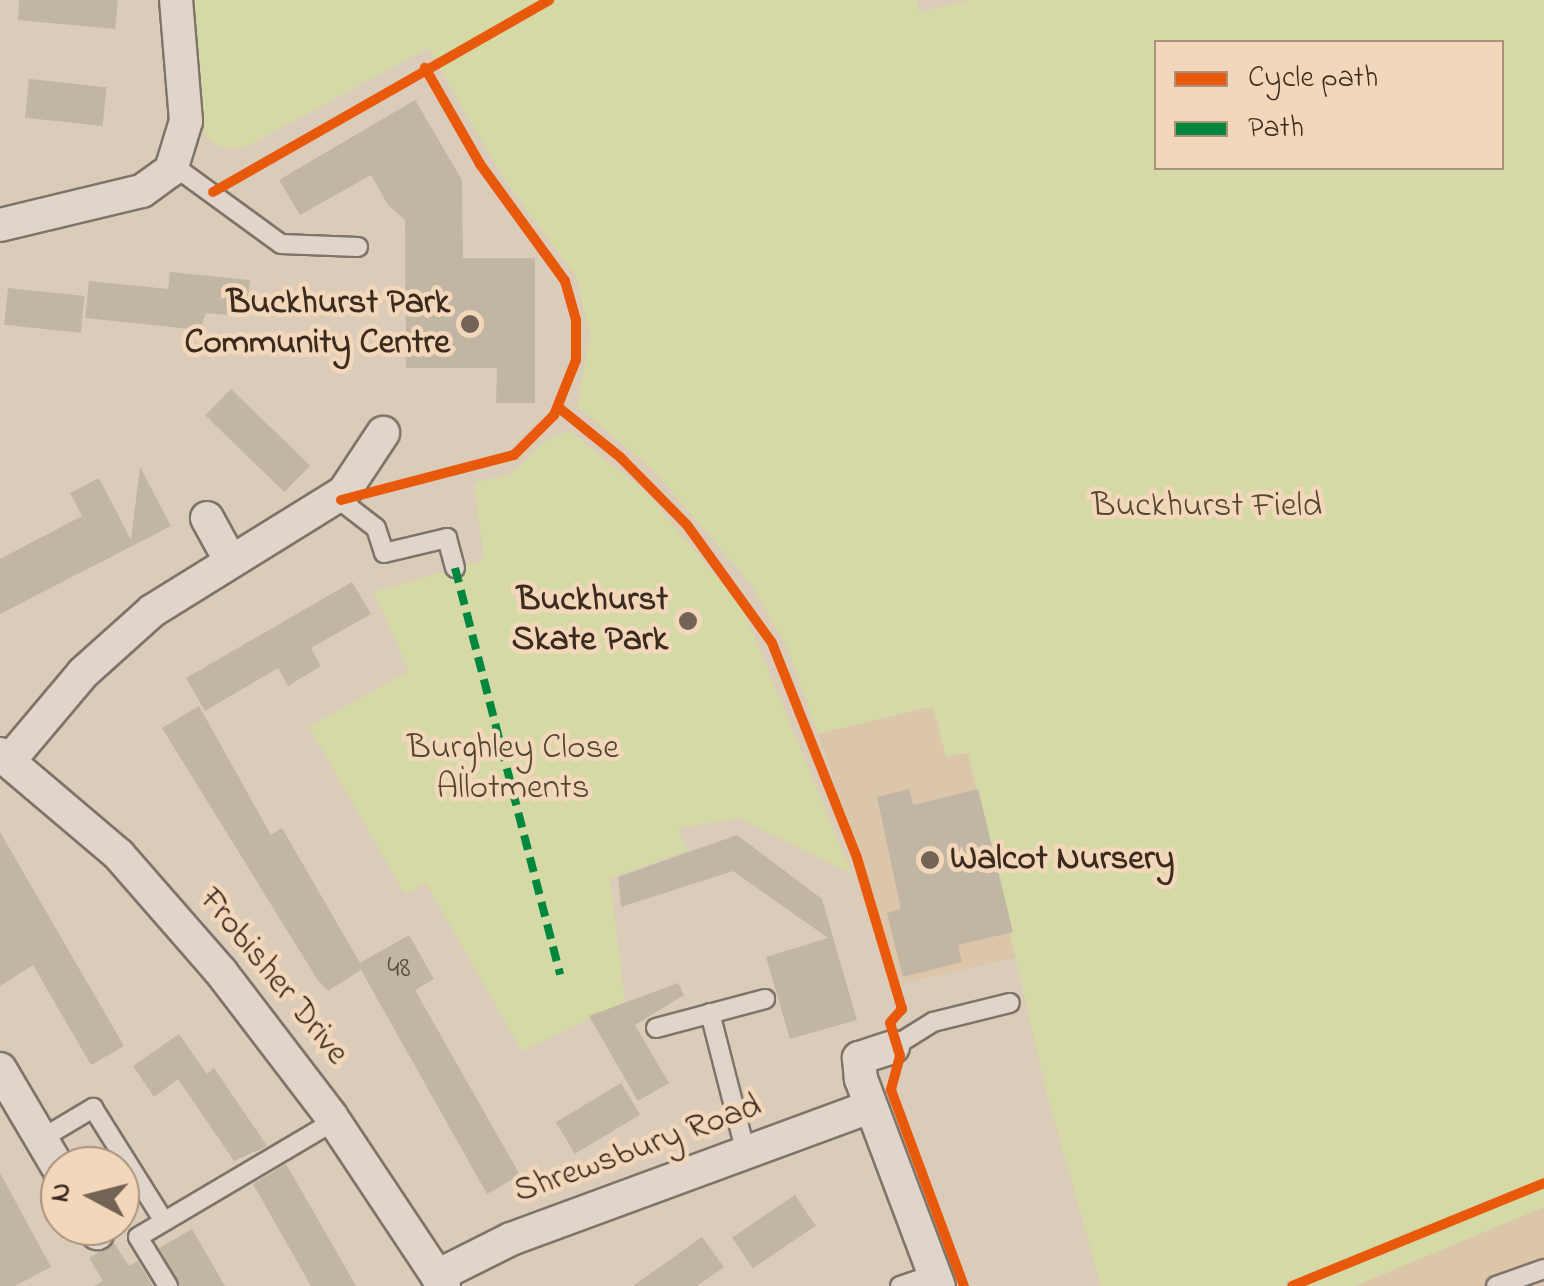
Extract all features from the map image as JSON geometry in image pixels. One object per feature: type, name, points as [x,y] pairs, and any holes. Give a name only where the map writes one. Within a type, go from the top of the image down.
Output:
[{"type":"street","points":[[0,225],[142,191],[174,166],[186,121],[176,0]]},
{"type":"street","points":[[5,757],[105,652],[160,605],[338,498],[359,476],[383,432]]},
{"type":"street","points":[[207,518],[230,560]]},
{"type":"street","name":"Frobisher Drive","points":[[5,757],[87,824],[157,896],[334,1121],[440,1281]]},
{"type":"street","points":[[893,1048],[858,1060],[870,1107],[937,1280]]},
{"type":"street","points":[[0,1070],[45,1146]]},
{"type":"street","name":"Shrewsbury Road","points":[[440,1281],[511,1240],[870,1107]]},
{"type":"lane","points":[[174,166],[281,244],[358,246]]},
{"type":"lane","points":[[338,498],[376,528],[384,552],[448,538],[455,568]]},
{"type":"lane","points":[[656,1028],[765,999]]},
{"type":"lane","points":[[893,1048],[933,1022],[1010,1003]]},
{"type":"lane","points":[[710,1013],[746,1153]]},
{"type":"lane","points":[[41,1139],[93,1108],[164,1221]]},
{"type":"lane","points":[[168,1286],[138,1236],[334,1121]]},
{"type":"lane","points":[[1496,1286],[1544,1269]]},
{"type":"lane","points":[[900,1286],[937,1280]]},
{"type":"shaded area","name":"Walcot Nursery","points":[[934,706],[946,757],[968,752],[1018,957],[900,984],[818,734]]},
{"type":"shaded area","points":[[1544,1207],[1544,1286],[1355,1286],[1368,1280]]},
{"type":"green space","name":"Buckhurst Field","points":[[189,0],[917,0],[919,12],[971,0],[1544,0],[1544,1207],[1355,1286],[1101,1286],[1047,1094],[968,753],[946,757],[933,706],[818,734],[787,647],[751,584],[654,471],[577,406],[590,335],[576,276],[505,181],[428,48],[246,147],[221,148],[206,137]]},
{"type":"green space","name":"Burghley Close Allotments","points":[[570,431],[647,493],[743,609],[852,874],[739,818],[678,828],[687,851],[610,878],[625,1002],[522,1051],[426,883],[405,894],[309,727],[409,671],[374,592],[484,560],[474,483],[511,474],[549,438]]},
{"type":"building","points":[[19,0],[118,0],[115,29],[18,20]]},
{"type":"building","points":[[29,79],[107,87],[102,126],[25,118]]},
{"type":"building","points":[[415,100],[462,180],[463,258],[535,258],[535,403],[496,403],[497,368],[406,368],[405,220],[388,205],[371,175],[300,215],[279,180]]},
{"type":"building","points":[[170,272],[250,280],[246,317],[206,313],[200,330],[85,318],[89,281],[168,289]]},
{"type":"building","points":[[8,288],[85,296],[81,333],[4,325]]},
{"type":"building","points":[[231,389],[310,465],[284,492],[205,416]]},
{"type":"building","points":[[140,467],[171,526],[0,614],[0,559],[82,516],[70,493],[99,478],[131,540]]},
{"type":"building","points":[[352,582],[371,614],[311,648],[321,666],[288,686],[278,668],[205,711],[186,678]]},
{"type":"building","points":[[199,706],[271,835],[282,828],[360,963],[409,935],[434,979],[415,990],[520,1175],[487,1194],[361,970],[328,991],[317,979],[162,728]]},
{"type":"building","points":[[909,789],[913,805],[978,789],[1013,932],[958,945],[962,962],[903,977],[887,913],[901,909],[877,797]]},
{"type":"building","points":[[0,832],[124,1046],[91,1065],[33,965],[0,986]]},
{"type":"building","points":[[737,835],[822,899],[857,1020],[790,1039],[766,957],[828,938],[733,871],[621,907],[618,877]]},
{"type":"building","points":[[678,983],[684,995],[635,1025],[669,1083],[638,1101],[589,1016]]},
{"type":"building","points":[[179,1034],[207,1074],[214,1068],[267,1146],[234,1161],[178,1079],[154,1097],[133,1066]]},
{"type":"building","points":[[621,1083],[640,1115],[575,1154],[556,1122]]},
{"type":"building","points":[[286,1164],[356,1286],[311,1286],[253,1184]]},
{"type":"building","points":[[0,1173],[51,1267],[15,1286],[0,1286]]},
{"type":"building","points":[[795,1195],[816,1226],[753,1268],[732,1237]]},
{"type":"building","points":[[192,1229],[225,1286],[180,1286],[159,1248]]},
{"type":"building","points":[[702,1237],[724,1267],[697,1286],[633,1286]]},
{"type":"building","points":[[116,1246],[129,1266],[138,1261],[153,1286],[94,1286],[103,1281],[89,1258]]},
{"type":"marked path","points":[[455,568],[560,975]]},
{"type":"cycle path","points":[[213,192],[549,0]]},
{"type":"cycle path","points":[[341,500],[514,455],[554,415],[576,360],[576,320],[565,281],[480,164],[425,68]]},
{"type":"cycle path","points":[[558,407],[620,457],[687,525],[772,643],[857,858],[902,1009],[890,1023],[900,1056],[891,1090],[964,1286]]},
{"type":"cycle path","points":[[1292,1286],[1544,1183]]},
{"type":"place","name":"Buckhurst Park Community Centre","points":[[470,324]]},
{"type":"place","name":"Buckhurst Skate Park","points":[[688,621]]},
{"type":"place","name":"Walcot Nursery","points":[[930,860]]}]
